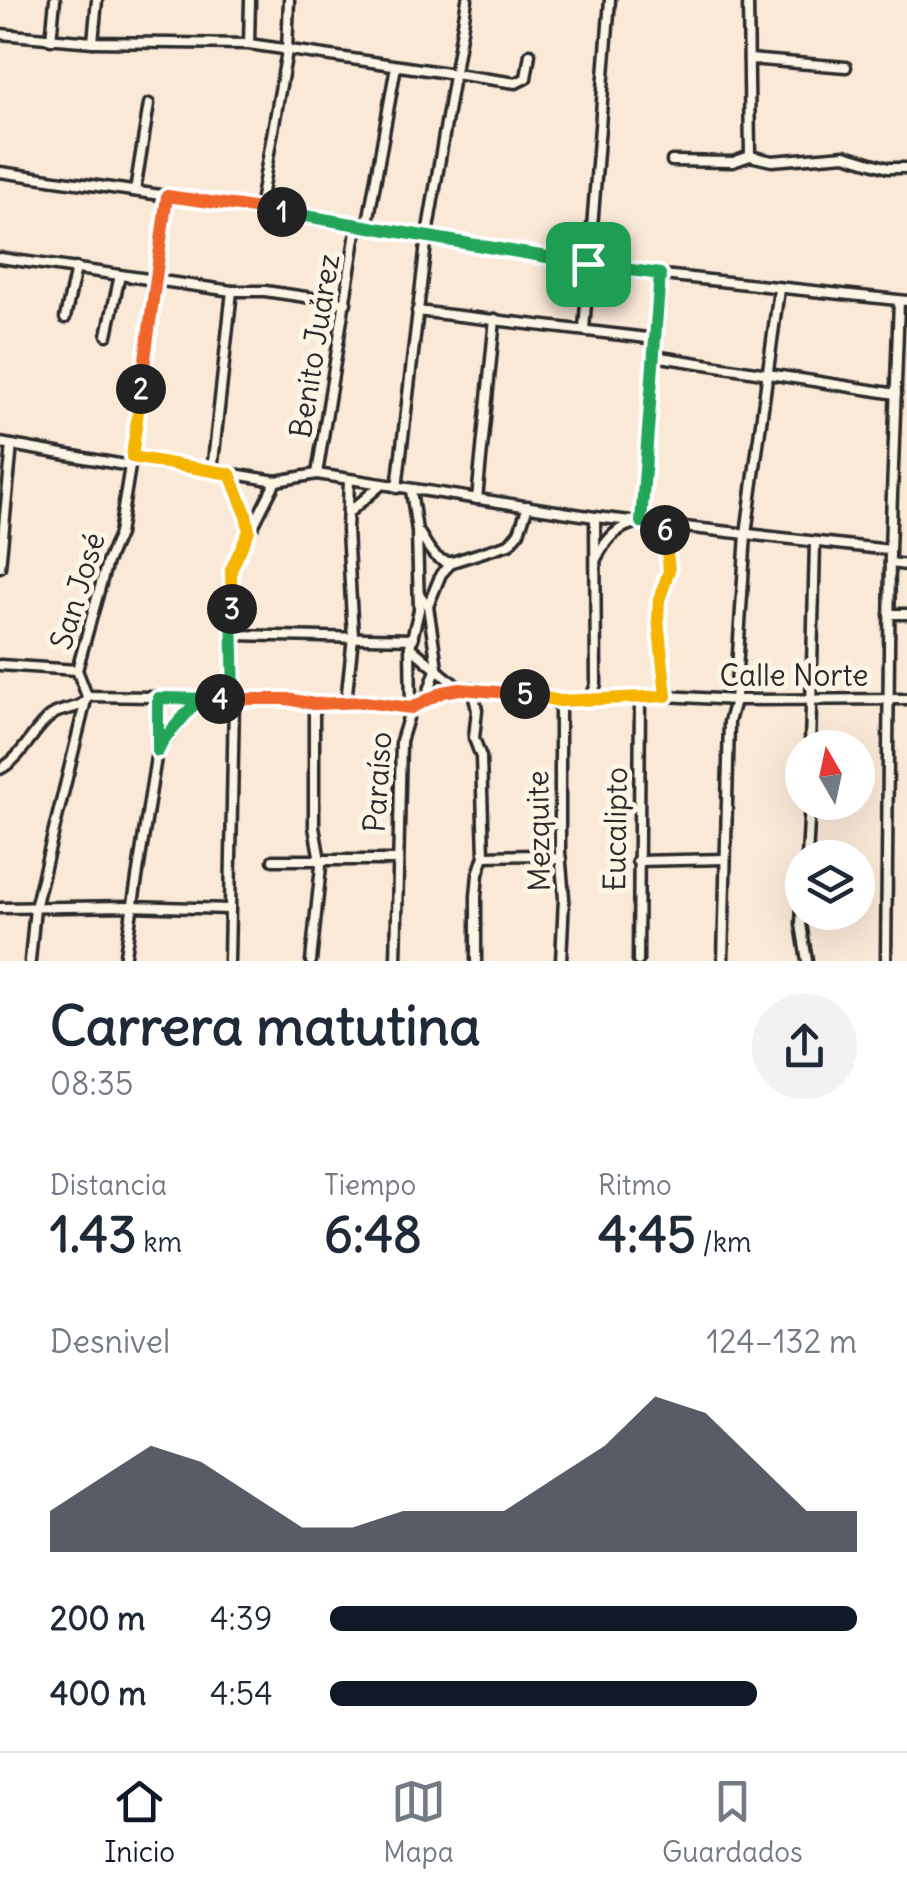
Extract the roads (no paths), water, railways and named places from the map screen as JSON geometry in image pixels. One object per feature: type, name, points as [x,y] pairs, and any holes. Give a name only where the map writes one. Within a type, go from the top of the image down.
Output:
[{"type":"street","points":[[51,40],[55,0]]},
{"type":"street","points":[[93,42],[96,0]]},
{"type":"street","points":[[249,44],[250,0]]},
{"type":"street","points":[[259,209],[286,51],[289,0]]},
{"type":"street","points":[[397,488],[416,311],[467,0]]},
{"type":"street","points":[[584,329],[610,0]]},
{"type":"street","points":[[748,0],[750,156]]},
{"type":"street","points":[[0,34],[93,42],[249,44],[522,82],[530,54]]},
{"type":"street","points":[[748,59],[846,67]]},
{"type":"street","name":"Benito Juárez","points":[[317,474],[346,303],[396,66]]},
{"type":"street","points":[[135,191],[149,104]]},
{"type":"street","points":[[672,161],[845,156],[888,168],[907,168]]},
{"type":"street","points":[[0,172],[427,235],[588,264],[903,301],[890,550],[886,961]]},
{"type":"street","name":"San José","points":[[30,961],[35,908],[87,696],[77,670],[107,562],[120,534],[167,196]]},
{"type":"street","points":[[0,258],[346,303]]},
{"type":"street","points":[[65,318],[76,268]]},
{"type":"street","points":[[641,522],[660,274]]},
{"type":"street","points":[[106,335],[120,275]]},
{"type":"street","points":[[723,961],[729,722],[735,700],[746,534],[778,288]]},
{"type":"street","points":[[212,471],[232,291]]},
{"type":"street","points":[[416,311],[656,340]]},
{"type":"street","points":[[477,499],[496,319]]},
{"type":"street","points":[[654,356],[896,394]]},
{"type":"street","points":[[0,442],[276,481],[317,474],[595,516],[890,550]]},
{"type":"street","points":[[0,566],[12,445]]},
{"type":"street","points":[[230,474],[249,531]]},
{"type":"street","points":[[229,961],[234,700],[231,570],[276,481]]},
{"type":"street","points":[[346,702],[353,637],[349,481]]},
{"type":"street","points":[[348,513],[381,485]]},
{"type":"street","name":"Paraíso","points":[[396,961],[400,741],[411,708],[411,643],[419,610],[417,530],[411,490]]},
{"type":"street","points":[[428,606],[441,574],[452,562],[508,544],[519,532],[528,506]]},
{"type":"street","points":[[591,698],[596,684],[595,516]]},
{"type":"street","points":[[596,559],[620,527],[641,522]]},
{"type":"street","points":[[664,524],[669,571],[659,600],[658,619],[666,696]]},
{"type":"street","points":[[417,530],[437,558],[452,562]]},
{"type":"street","points":[[810,730],[815,543]]},
{"type":"street","points":[[890,563],[907,564]]},
{"type":"street","points":[[419,593],[428,606],[436,668],[426,699]]},
{"type":"street","points":[[889,614],[907,614]]},
{"type":"street","points":[[232,635],[353,637],[411,643],[460,689]]},
{"type":"street","points":[[0,665],[77,670]]},
{"type":"street","points":[[472,688],[477,710],[474,738],[481,758],[484,856],[476,896],[476,961]]},
{"type":"street","name":"Calle Norte","points":[[411,708],[426,699],[472,688],[560,701],[666,696],[735,700],[907,699]]},
{"type":"street","points":[[0,770],[20,754],[49,718],[82,705],[87,696],[287,699],[314,704],[346,702],[411,708]]},
{"type":"street","points":[[124,961],[158,751],[158,698]]},
{"type":"street","points":[[158,751],[200,698]]},
{"type":"street","name":"Eucalipto","points":[[638,961],[640,698]]},
{"type":"street","name":"Mezquite","points":[[560,701],[562,961]]},
{"type":"street","points":[[311,961],[320,858],[314,827],[314,704]]},
{"type":"street","points":[[484,856],[537,854],[562,860]]},
{"type":"street","points":[[637,861],[724,859]]},
{"type":"street","points":[[274,860],[396,860]]},
{"type":"street","points":[[0,908],[228,909]]},
{"type":"street","points":[[802,930],[806,961]]}]
